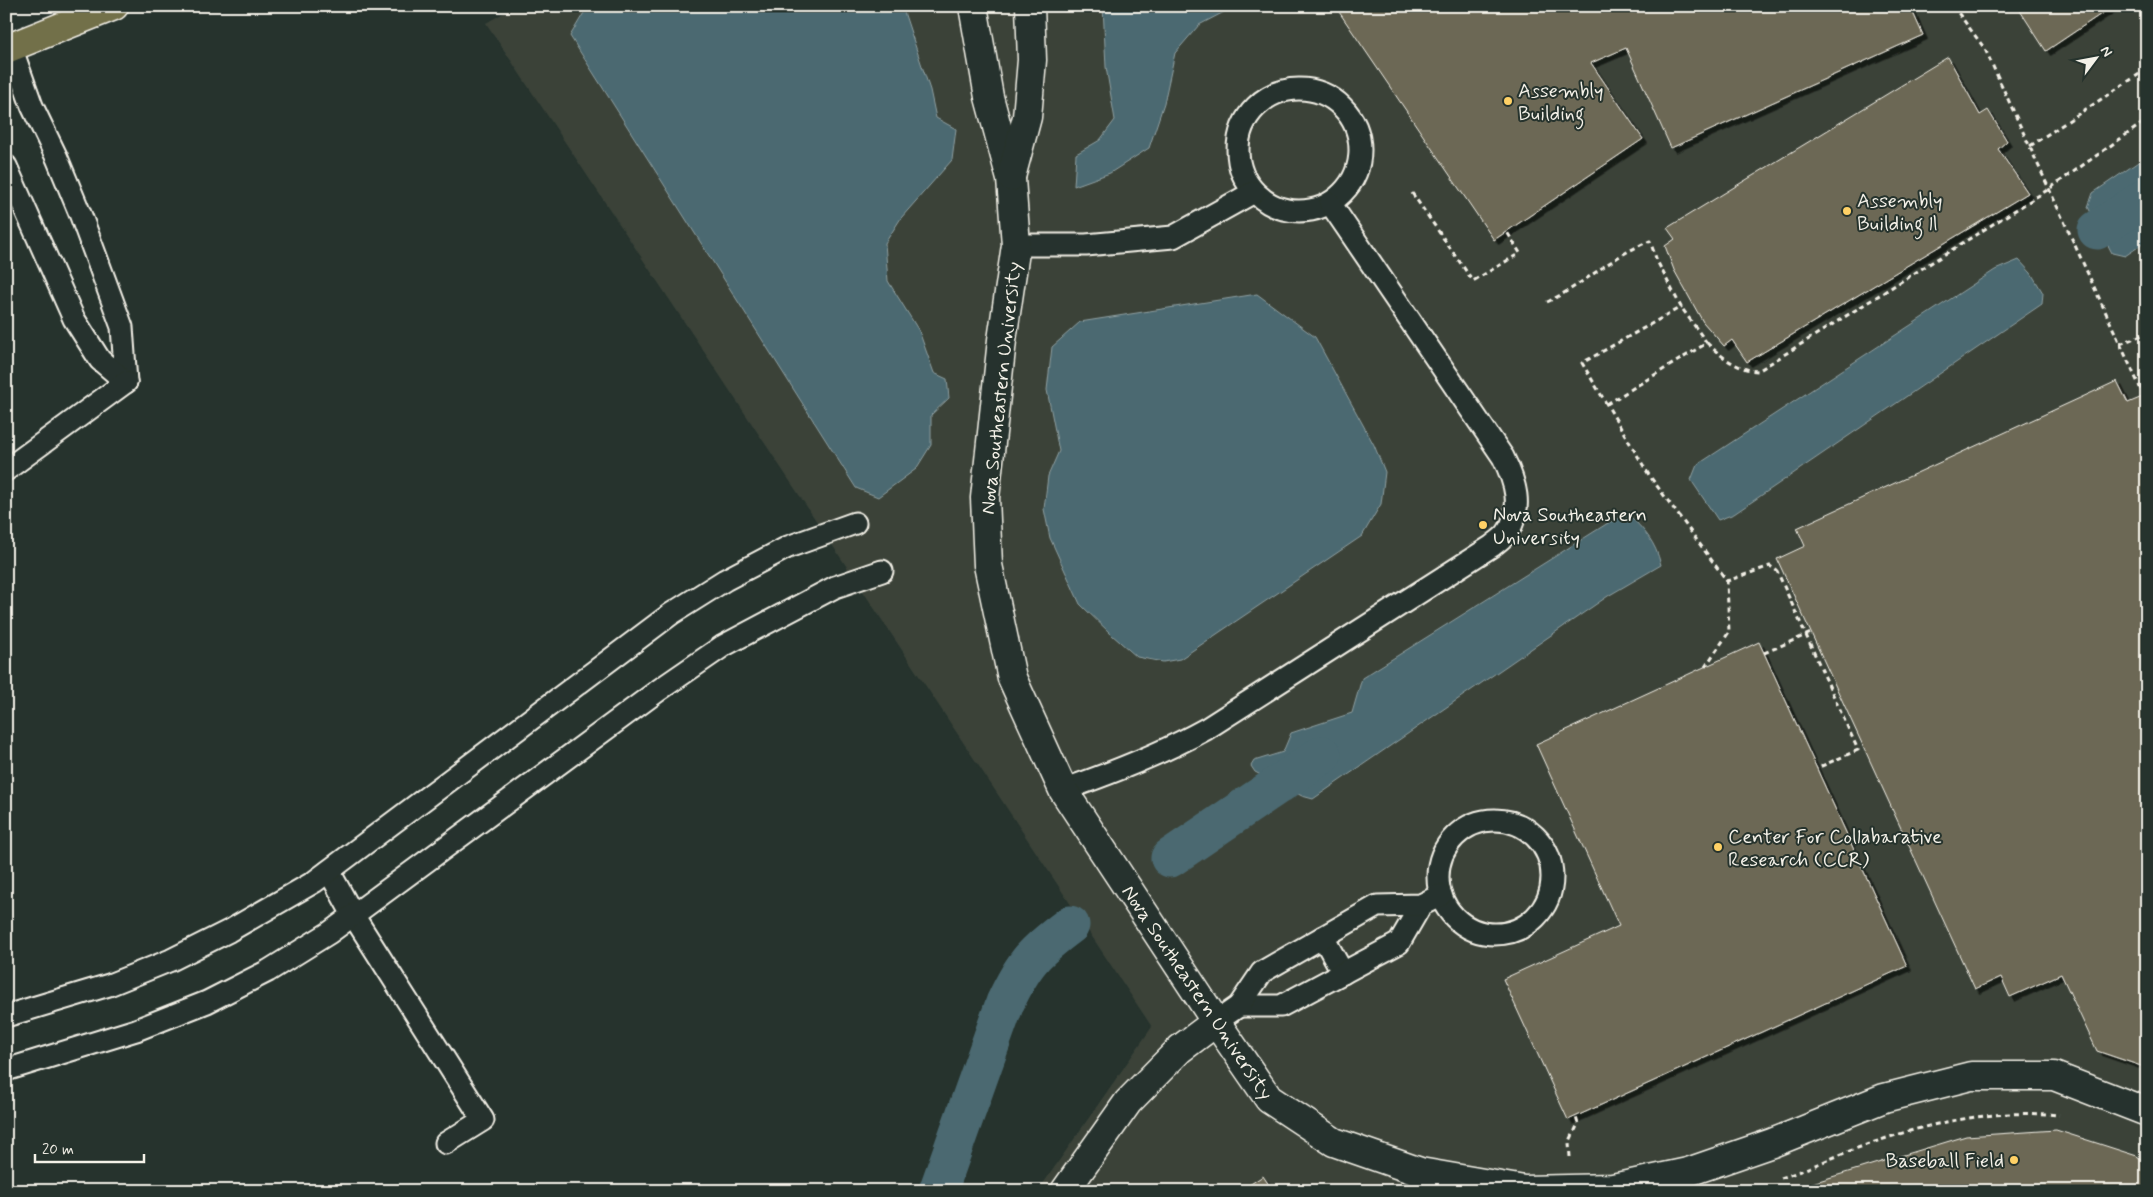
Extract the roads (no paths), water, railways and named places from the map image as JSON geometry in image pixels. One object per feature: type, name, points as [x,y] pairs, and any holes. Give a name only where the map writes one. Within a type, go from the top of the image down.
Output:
[{"type":"main road","points":[[9,48],[114,6]]},
{"type":"street","name":"Nova Southeastern University","points":[[973,6],[989,97],[1011,179],[1016,246],[1002,340],[985,498],[988,565],[1012,678],[1064,790],[1216,1022],[1269,1099],[1334,1142],[1420,1172],[1524,1190],[1614,1189],[1688,1172],[1772,1143],[1884,1098],[1971,1076],[2054,1076],[2147,1112]]},
{"type":"street","name":"Nova Southeastern University","points":[[1011,179],[1027,117],[1032,60],[1030,6]]},
{"type":"street","points":[[1065,1191],[1128,1102],[1180,1049],[1216,1022]]},
{"type":"lane","points":[[9,48],[32,106],[57,158],[81,216],[122,328],[126,382]]},
{"type":"lane","points":[[1298,88],[1318,91],[1336,100],[1350,115],[1358,133],[1361,154],[1356,174],[1345,191],[1330,203],[1310,210],[1290,211],[1270,204],[1254,192],[1243,175],[1238,155],[1239,135],[1247,116],[1260,101],[1278,92],[1298,88]]},
{"type":"lane","points":[[6,166],[74,319],[100,360],[126,382]]},
{"type":"lane","points":[[1016,246],[1086,245],[1174,237],[1254,192]]},
{"type":"lane","points":[[1064,790],[1180,743],[1206,729],[1492,546],[1507,533],[1514,517],[1517,501],[1514,481],[1503,457],[1330,203]]},
{"type":"lane","points":[[6,470],[126,382]]},
{"type":"lane","points":[[6,1016],[109,986],[171,960],[238,926],[314,882],[671,614],[725,580],[788,547],[855,523]]},
{"type":"lane","points":[[6,1070],[136,1030],[207,1002],[268,971],[329,933],[659,690],[723,646],[834,587],[882,571]]},
{"type":"lane","points":[[1490,820],[1509,821],[1527,829],[1541,843],[1550,860],[1552,879],[1549,897],[1540,913],[1526,925],[1510,933],[1492,934],[1473,930],[1458,921],[1446,907],[1441,895],[1438,870],[1444,851],[1455,835],[1471,824],[1490,820]]},
{"type":"lane","points":[[329,871],[353,915],[483,1120],[446,1143]]},
{"type":"lane","points":[[1216,1022],[1239,1006],[1262,972],[1377,906],[1421,905],[1441,895]]},
{"type":"lane","points":[[1239,1006],[1281,1006],[1399,943],[1421,905]]},
{"type":"lane","points":[[1323,937],[1342,973]]},
{"type":"water","points":[[588,6],[902,6],[930,90],[936,118],[956,129],[952,160],[901,218],[885,243],[888,281],[919,331],[934,373],[947,379],[949,398],[931,415],[931,445],[916,469],[878,497],[856,488],[570,36]]},
{"type":"water","points":[[1103,6],[1225,6],[1224,12],[1199,25],[1175,53],[1164,103],[1149,148],[1110,173],[1074,186],[1076,154],[1100,140],[1115,120],[1106,67]]},
{"type":"water","points":[[2147,156],[2147,241],[2125,256],[2112,253],[2088,207],[2093,193]]},
{"type":"water","points":[[2019,260],[2031,273],[2043,293],[2042,304],[1734,514],[1718,520],[1691,480],[1697,465],[1995,270]]},
{"type":"water","points":[[1257,294],[1315,337],[1374,445],[1385,472],[1381,504],[1362,536],[1180,659],[1163,662],[1137,657],[1080,604],[1050,538],[1044,509],[1048,476],[1059,451],[1047,390],[1052,347],[1080,322]]},
{"type":"water","points":[[1628,514],[1649,537],[1656,549],[1661,565],[1608,596],[1313,799],[1302,796],[1255,772],[1251,766],[1254,761],[1283,752],[1291,733],[1352,713],[1362,678],[1608,523]]},
{"type":"waterway","points":[[2097,230],[2147,197]]},
{"type":"waterway","points":[[1170,858],[1322,755]]},
{"type":"waterway","points":[[938,1191],[1005,1003],[1024,967],[1047,943],[1070,925]]},
{"type":"place","name":"Assembly Building","points":[[1508,101]]},
{"type":"place","name":"Assembly Building ll","points":[[1847,211]]},
{"type":"place","name":"Nova Southeastern University","points":[[1483,525]]},
{"type":"place","name":"Center For Collabarative Research (CCR)","points":[[1718,847]]},
{"type":"place","name":"Baseball Field","points":[[2014,1160]]}]
